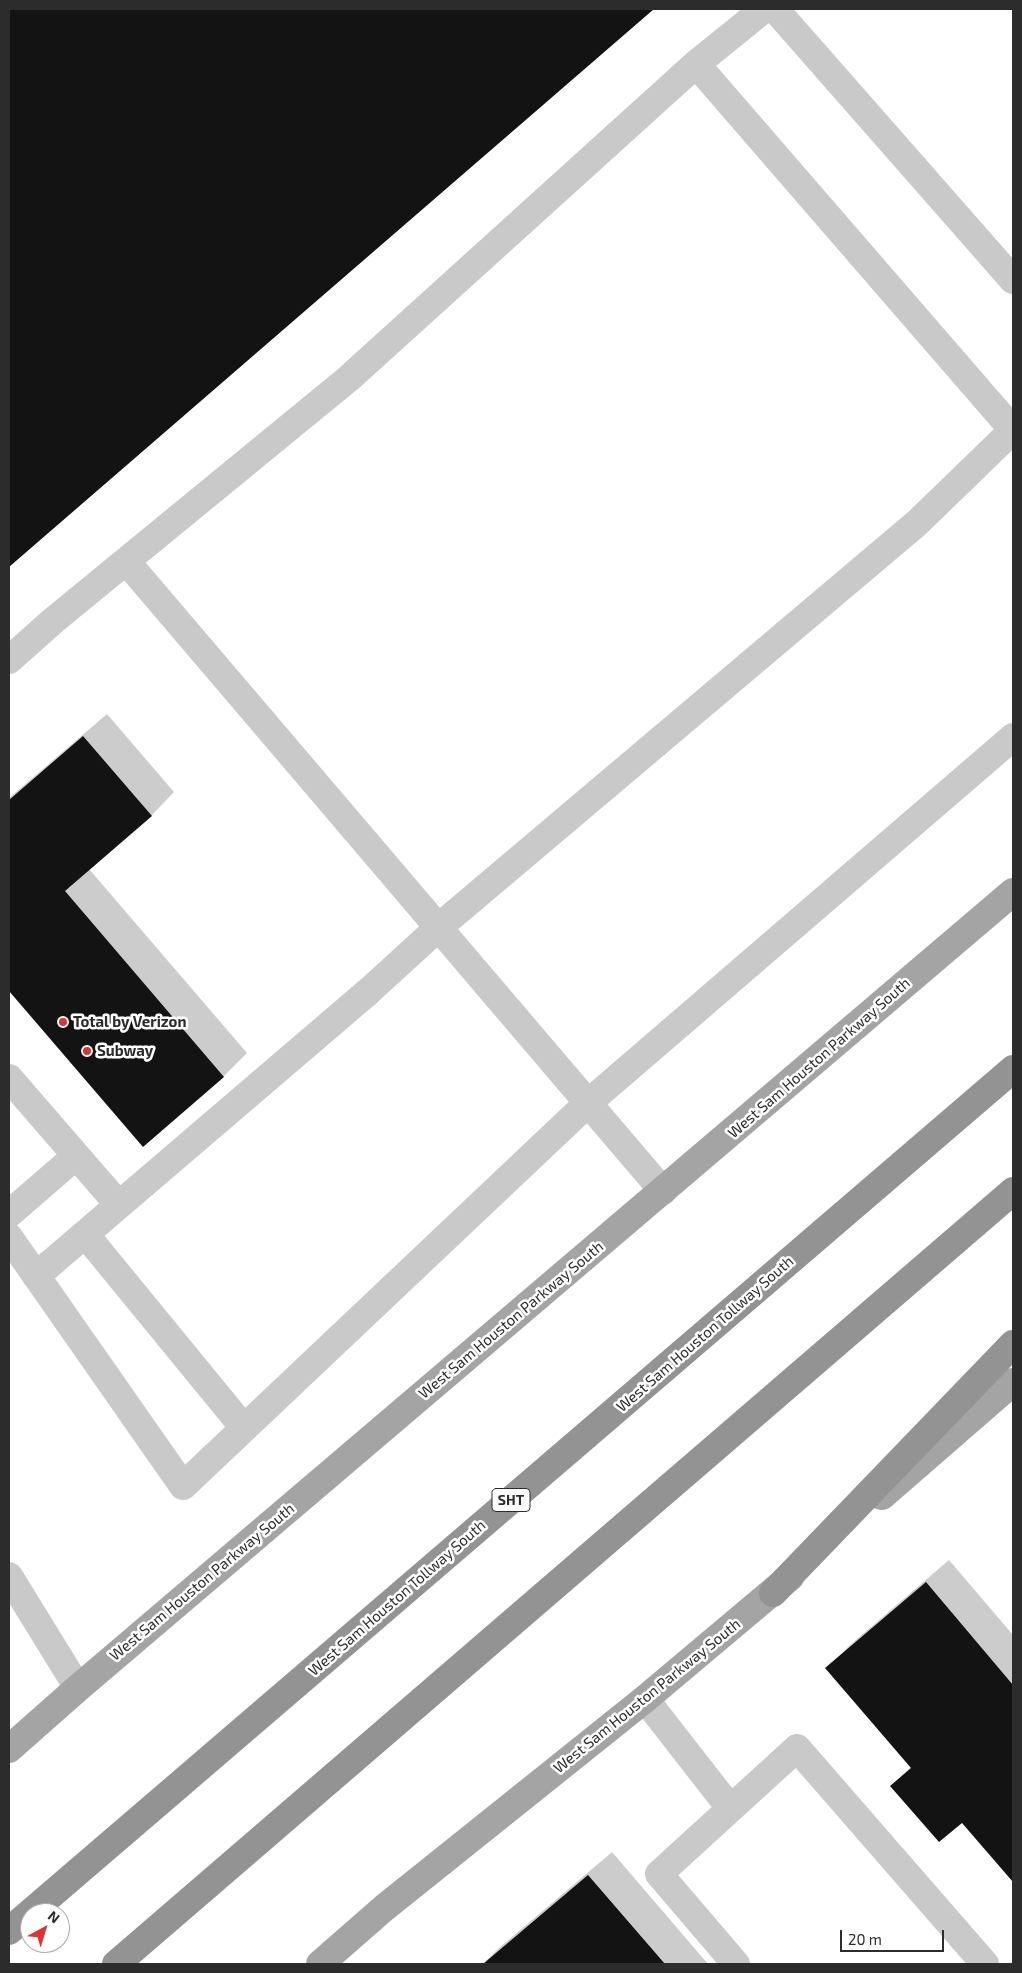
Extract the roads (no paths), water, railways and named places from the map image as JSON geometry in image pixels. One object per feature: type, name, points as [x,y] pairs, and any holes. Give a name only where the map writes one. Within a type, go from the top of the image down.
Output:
[{"type":"highway","name":"West Sam Houston Tollway South","points":[[9,1931],[1013,1069]]},
{"type":"highway","points":[[116,1964],[1013,1191]]},
{"type":"highway","points":[[772,1593],[1013,1344]]},
{"type":"main road","name":"West Sam Houston Parkway South","points":[[9,1749],[78,1688],[1013,892]]},
{"type":"main road","name":"West Sam Houston Parkway South","points":[[320,1964],[384,1908],[645,1699],[772,1593],[1013,1382]]},
{"type":"street","points":[[9,660],[126,561],[348,379],[696,64],[764,9]]},
{"type":"street","points":[[775,9],[1013,280]]},
{"type":"street","points":[[36,1276],[369,991],[439,927],[917,523],[1013,430],[696,64]]},
{"type":"street","points":[[126,561],[664,1191]]},
{"type":"street","points":[[9,1237],[183,1486],[588,1103],[1013,737]]},
{"type":"street","points":[[9,1078],[119,1205]]},
{"type":"street","points":[[9,1214],[76,1156]]},
{"type":"street","points":[[85,1234],[244,1428]]},
{"type":"street","points":[[9,1576],[78,1688]]},
{"type":"street","points":[[645,1699],[730,1808]]},
{"type":"street","points":[[736,1964],[659,1874],[797,1748],[985,1964]]},
{"type":"place","name":"Total by Verizon","points":[[63,1022]]},
{"type":"place","name":"Subway","points":[[87,1051]]}]
